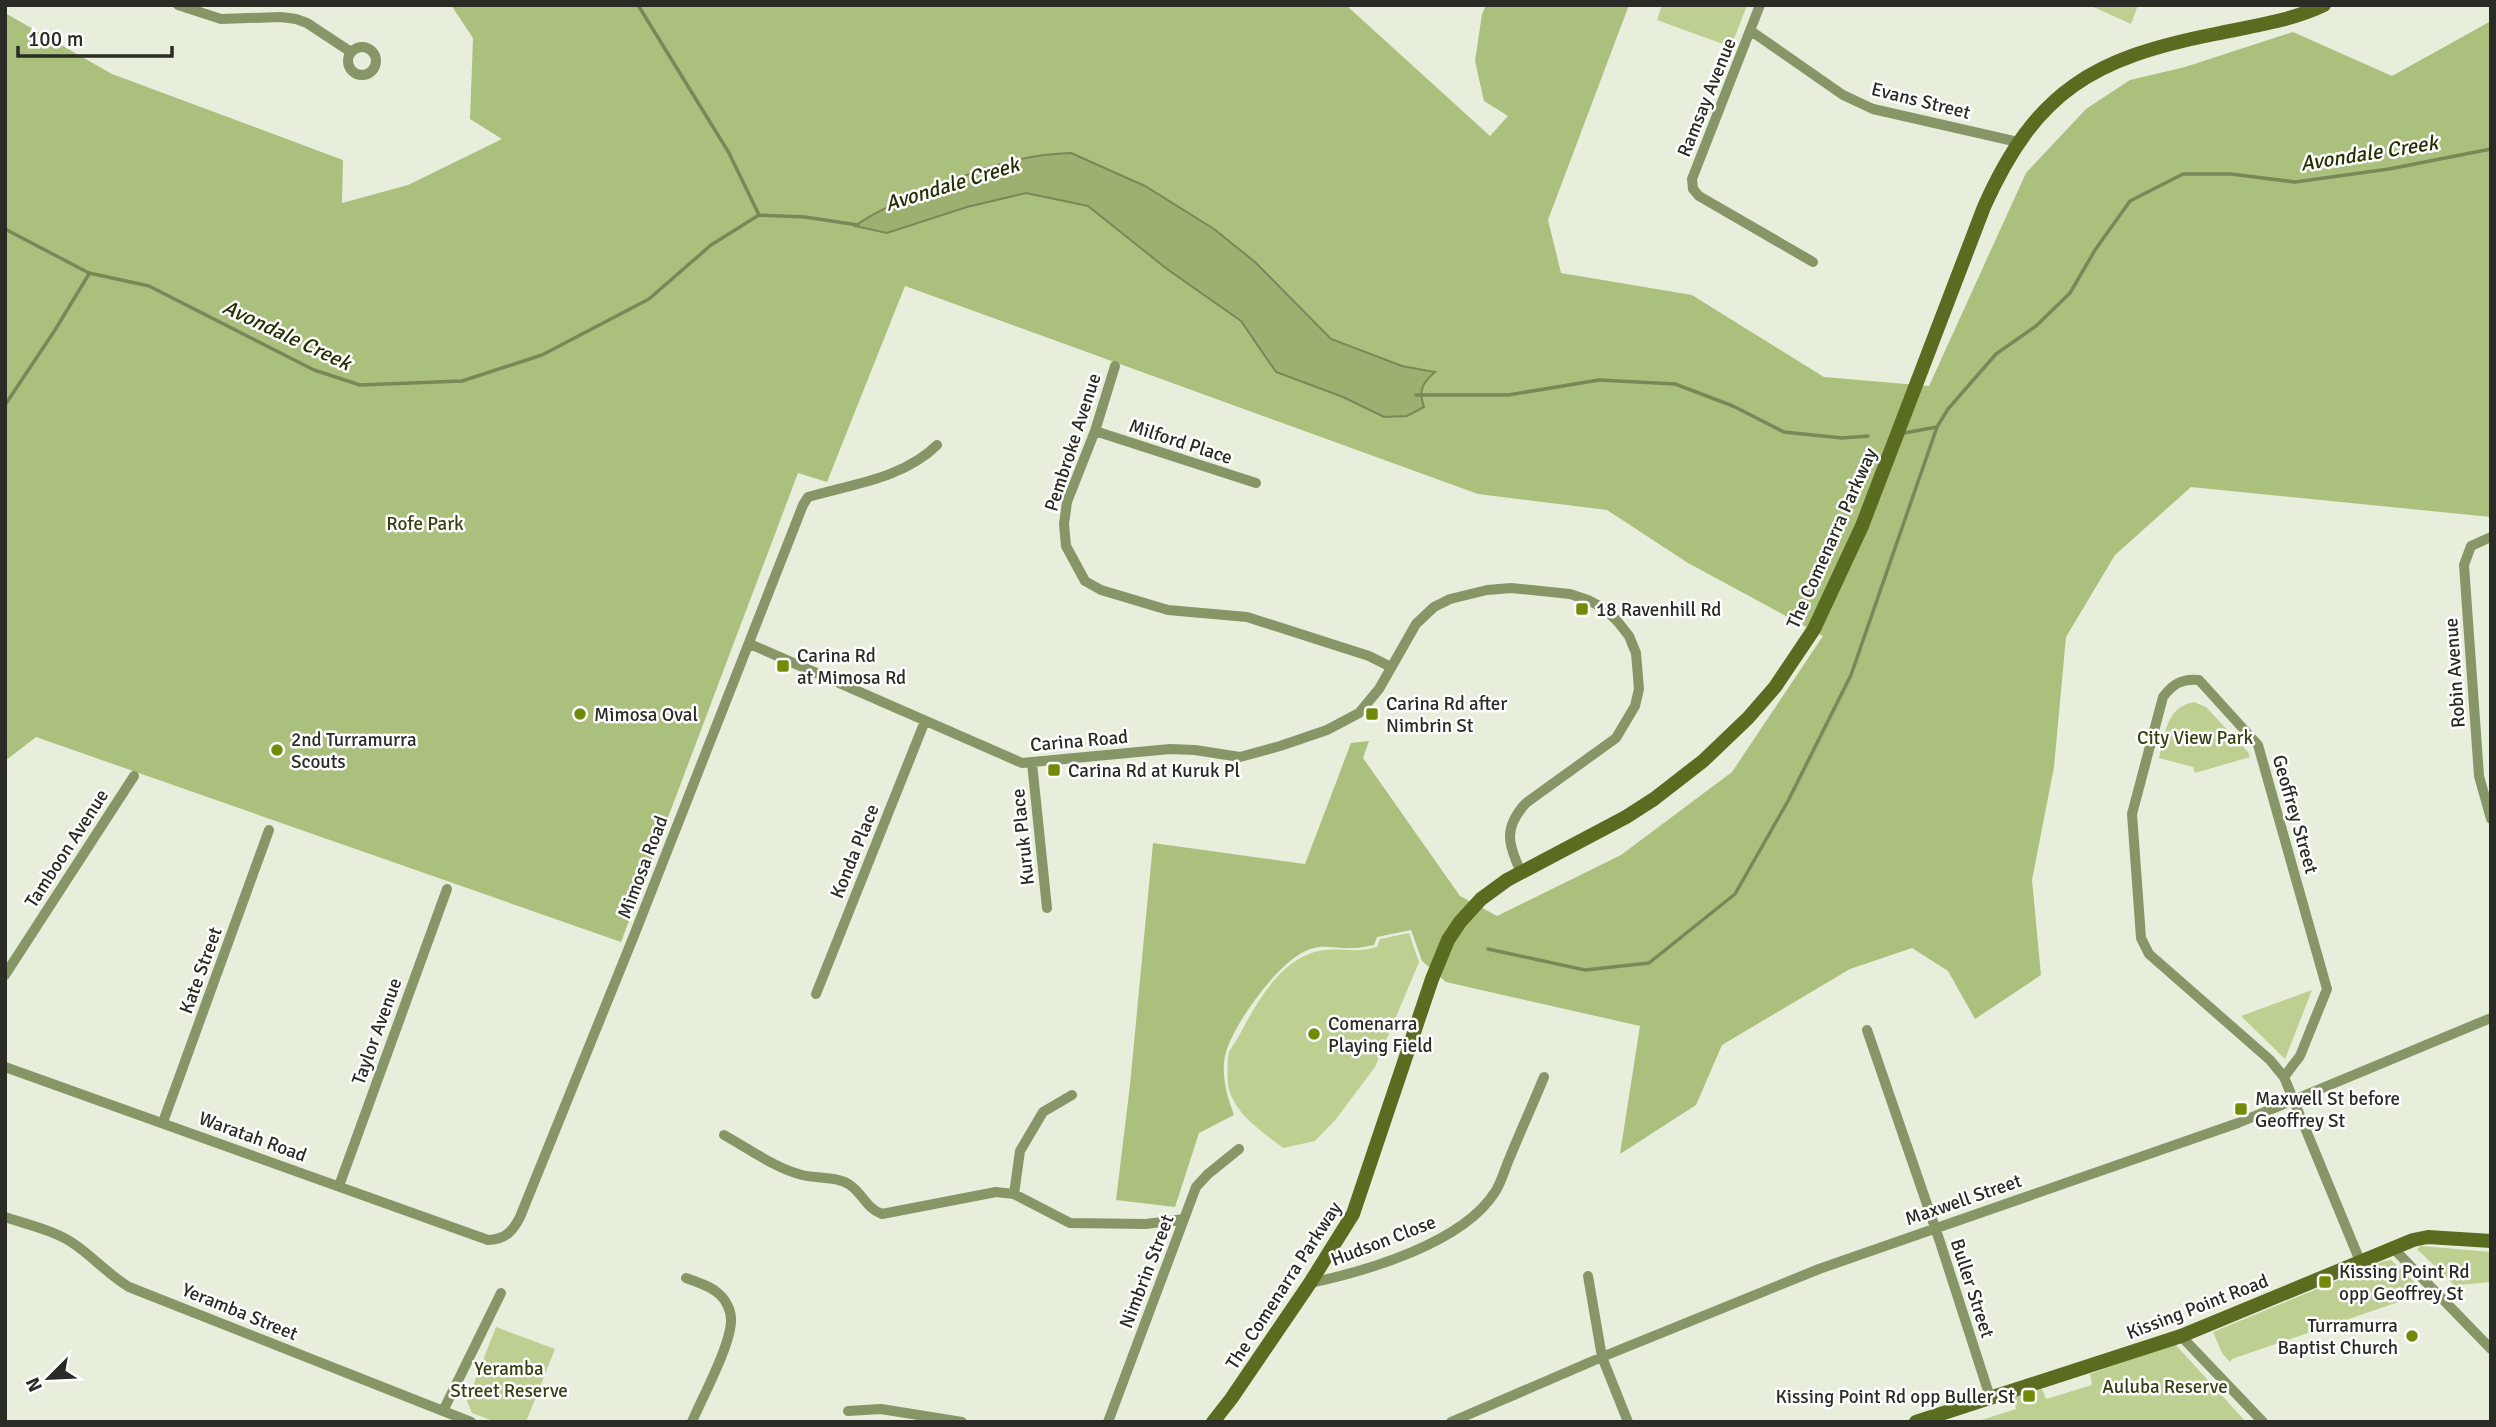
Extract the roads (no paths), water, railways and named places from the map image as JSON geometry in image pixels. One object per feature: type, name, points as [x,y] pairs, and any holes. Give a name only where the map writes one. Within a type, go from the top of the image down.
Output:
[{"type":"main road","name":"The Comenarra Parkway","points":[[1213,1422],[1338,1241],[1361,1194],[1443,951],[1455,929],[1472,908],[1494,889],[1626,817],[1686,775],[1748,718],[1799,654],[1830,597],[1862,526],[1984,207],[2006,160],[2018,142],[2060,95],[2108,64],[2161,46],[2324,5]]},
{"type":"main road","name":"Kissing Point Road","points":[[1916,1422],[2181,1336],[2393,1248],[2428,1237],[2491,1241]]},
{"type":"street","points":[[178,5],[222,19],[296,19],[307,23],[351,52]]},
{"type":"street","name":"Ramsay Avenue","points":[[1760,5],[1692,179],[1693,189],[1699,196],[1813,262]]},
{"type":"street","name":"Evans Street","points":[[1751,31],[1843,95],[1873,109],[2018,142]]},
{"type":"street","name":"Pembroke Avenue","points":[[1115,366],[1067,502],[1064,524],[1066,546],[1085,581],[1101,590],[1168,610],[1247,617],[1369,656],[1391,667]]},
{"type":"street","name":"Milford Place","points":[[1094,431],[1256,483]]},
{"type":"street","name":"Mimosa Road","points":[[488,1240],[504,1237],[520,1217],[803,505],[808,498],[815,495],[907,468],[923,459],[937,445]]},
{"type":"street","name":"Robin Avenue","points":[[2491,537],[2472,546],[2464,565],[2479,776],[2491,818]]},
{"type":"street","points":[[1391,667],[1424,615],[1450,599],[1487,590],[1544,590],[1588,600],[1612,615],[1629,636],[1639,670],[1635,706],[1616,738],[1526,803],[1519,812],[1510,830],[1510,840],[1511,850],[1521,872]]},
{"type":"street","name":"Carina Road","points":[[750,644],[1023,763],[1170,749],[1240,757],[1346,722],[1372,700],[1391,667]]},
{"type":"street","name":"Geoffrey Street","points":[[2284,1077],[2300,1056],[2327,989],[2258,745],[2199,680],[2181,681],[2163,696],[2133,804],[2141,938],[2149,954],[2270,1060],[2284,1077],[2360,1261]]},
{"type":"street","name":"Konda Place","points":[[816,994],[925,721]]},
{"type":"street","name":"Kuruk Place","points":[[1032,763],[1047,908]]},
{"type":"street","name":"Tamboon Avenue","points":[[5,975],[134,776]]},
{"type":"street","name":"Kate Street","points":[[163,1122],[269,830]]},
{"type":"street","name":"Taylor Avenue","points":[[339,1186],[447,889]]},
{"type":"street","name":"Maxwell Street","points":[[1451,1422],[1819,1269],[2238,1123],[2491,1018]]},
{"type":"street","name":"Buller Street","points":[[1867,1030],[1990,1397]]},
{"type":"street","name":"Waratah Road","points":[[5,1067],[488,1240]]},
{"type":"street","name":"Hudson Close","points":[[1310,1283],[1343,1276],[1427,1245],[1464,1224],[1482,1209],[1497,1190],[1544,1077]]},
{"type":"street","points":[[1014,1194],[1020,1151],[1043,1112],[1072,1095]]},
{"type":"street","points":[[724,1135],[762,1157],[800,1174],[833,1179],[850,1185],[872,1210],[882,1214],[996,1192],[1014,1194],[1070,1223],[1146,1224],[1184,1219]]},
{"type":"street","name":"Nimbrin Street","points":[[1108,1422],[1192,1196],[1201,1180],[1238,1149]]},
{"type":"street","name":"Yeramba Street","points":[[5,1217],[61,1236],[129,1287],[471,1422]]},
{"type":"street","points":[[2393,1248],[2491,1349]]},
{"type":"street","points":[[1588,1276],[1602,1357],[1628,1422]]},
{"type":"street","points":[[686,1278],[720,1294],[731,1319],[729,1336],[692,1422]]},
{"type":"street","points":[[443,1411],[500,1293]]},
{"type":"street","points":[[2181,1336],[2263,1422]]},
{"type":"street","points":[[849,1411],[881,1409],[962,1422]]},
{"type":"water","points":[[1071,153],[1145,186],[1214,229],[1255,262],[1331,339],[1402,366],[1435,372],[1423,387],[1424,407],[1407,416],[1384,417],[1343,397],[1276,372],[1241,321],[1167,269],[1088,206],[1026,193],[967,207],[887,233],[855,226],[896,203],[977,171],[1033,157]]},
{"type":"waterway","points":[[638,5],[729,153],[759,215]]},
{"type":"waterway","name":"Avondale Creek","points":[[1904,433],[1937,427],[1948,409],[1996,354],[2036,326],[2070,293],[2095,250],[2130,201],[2183,174],[2231,174],[2295,182],[2389,169],[2491,149]]},
{"type":"waterway","name":"Avondale Creek","points":[[5,229],[89,273],[149,286],[314,370],[360,385],[462,381],[542,355],[649,299],[711,245],[759,215],[805,217],[858,225]]},
{"type":"waterway","points":[[5,405],[89,274]]},
{"type":"waterway","name":"Avondale Creek","points":[[1416,395],[1508,395],[1599,380],[1675,384],[1733,406],[1784,432],[1842,438],[1868,436]]},
{"type":"waterway","points":[[1488,949],[1585,970],[1649,963],[1735,894],[1788,801],[1851,675],[1937,427]]},
{"type":"place","name":"18 Ravenhill Rd","points":[[1582,609]]},
{"type":"place","name":"Carina Rd at Mimosa Rd","points":[[783,666]]},
{"type":"place","name":"Mimosa Oval","points":[[580,714]]},
{"type":"place","name":"Carina Rd after Nimbrin St","points":[[1372,714]]},
{"type":"place","name":"2nd Turramurra Scouts","points":[[277,750]]},
{"type":"place","name":"Carina Rd at Kuruk Pl","points":[[1054,770]]},
{"type":"place","name":"Comenarra Playing Field","points":[[1314,1034]]},
{"type":"place","name":"Maxwell St before Geoffrey St","points":[[2241,1109]]},
{"type":"place","name":"Kissing Point Rd opp Geoffrey St","points":[[2325,1282]]},
{"type":"place","name":"Turramurra Baptist Church","points":[[2412,1336]]},
{"type":"place","name":"Kissing Point Rd opp Buller St","points":[[2029,1396]]},
{"type":"park label","name":"Rofe Park","points":[[425,523]]},
{"type":"park label","name":"City View Park","points":[[2195,737]]},
{"type":"park label","name":"Yeramba Street Reserve","points":[[509,1379]]},
{"type":"park label","name":"Auluba Reserve","points":[[2165,1386]]}]
